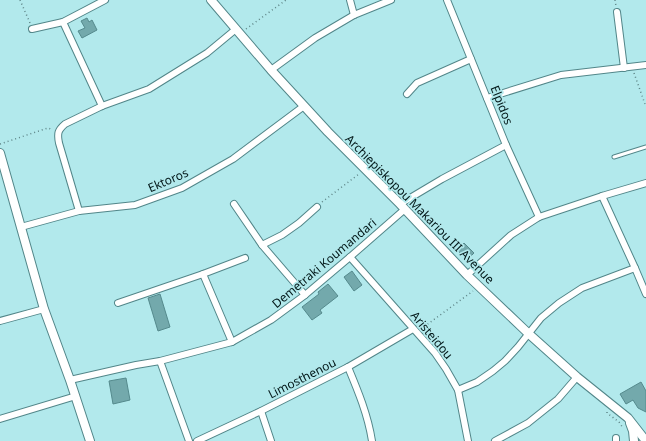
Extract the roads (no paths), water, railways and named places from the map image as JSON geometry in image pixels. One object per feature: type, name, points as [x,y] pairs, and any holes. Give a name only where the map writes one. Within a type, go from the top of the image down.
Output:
[{"type":"main road","name":"Archiepiskopou Makariou III Avenue","points":[[211,0],[271,70],[328,132],[402,206],[467,275],[529,334],[628,418],[646,441]]},
{"type":"main road","points":[[0,153],[44,310],[76,396],[90,441]]},
{"type":"main road","points":[[628,418],[633,431],[634,441]]},
{"type":"street","points":[[32,28],[63,22],[105,0]]},
{"type":"street","points":[[350,0],[354,15]]},
{"type":"street","points":[[271,70],[315,38],[354,15],[391,0]]},
{"type":"street","name":"Elpidos","points":[[447,0],[506,145],[539,217]]},
{"type":"street","points":[[617,12],[624,68]]},
{"type":"street","points":[[63,22],[102,106]]},
{"type":"street","points":[[79,211],[59,143],[58,132],[61,128],[102,106],[149,89],[207,53],[238,31]]},
{"type":"street","points":[[407,94],[417,83],[471,59]]},
{"type":"street","points":[[487,98],[561,75],[646,66]]},
{"type":"street","name":"Ektoros","points":[[21,227],[79,211],[135,205],[182,188],[233,159],[304,106]]},
{"type":"street","name":"Demetraki Koumandari","points":[[70,380],[136,365],[160,362],[232,342],[271,320],[305,295],[350,257],[402,206],[442,179],[506,145]]},
{"type":"street","points":[[467,275],[511,235],[539,217],[646,183]]},
{"type":"street","points":[[602,196],[646,294]]},
{"type":"street","points":[[234,204],[262,246],[305,295]]},
{"type":"street","points":[[262,246],[282,235],[317,207]]},
{"type":"street","name":"Aristeidou","points":[[350,257],[435,353],[446,369],[458,390],[468,441]]},
{"type":"street","points":[[118,303],[204,274],[245,258]]},
{"type":"street","points":[[458,390],[477,382],[505,361],[541,318],[559,303],[582,288],[635,268]]},
{"type":"street","points":[[204,274],[232,342]]},
{"type":"street","points":[[0,321],[44,310]]},
{"type":"street","name":"Limosthenou","points":[[197,441],[261,411],[415,331]]},
{"type":"street","points":[[160,362],[189,441]]},
{"type":"street","points":[[348,367],[361,399],[369,424],[372,441]]},
{"type":"street","points":[[495,441],[528,422],[558,399],[578,377]]},
{"type":"street","points":[[0,419],[76,396]]},
{"type":"street","points":[[261,411],[271,441]]},
{"type":"lane","points":[[614,157],[646,147]]}]
